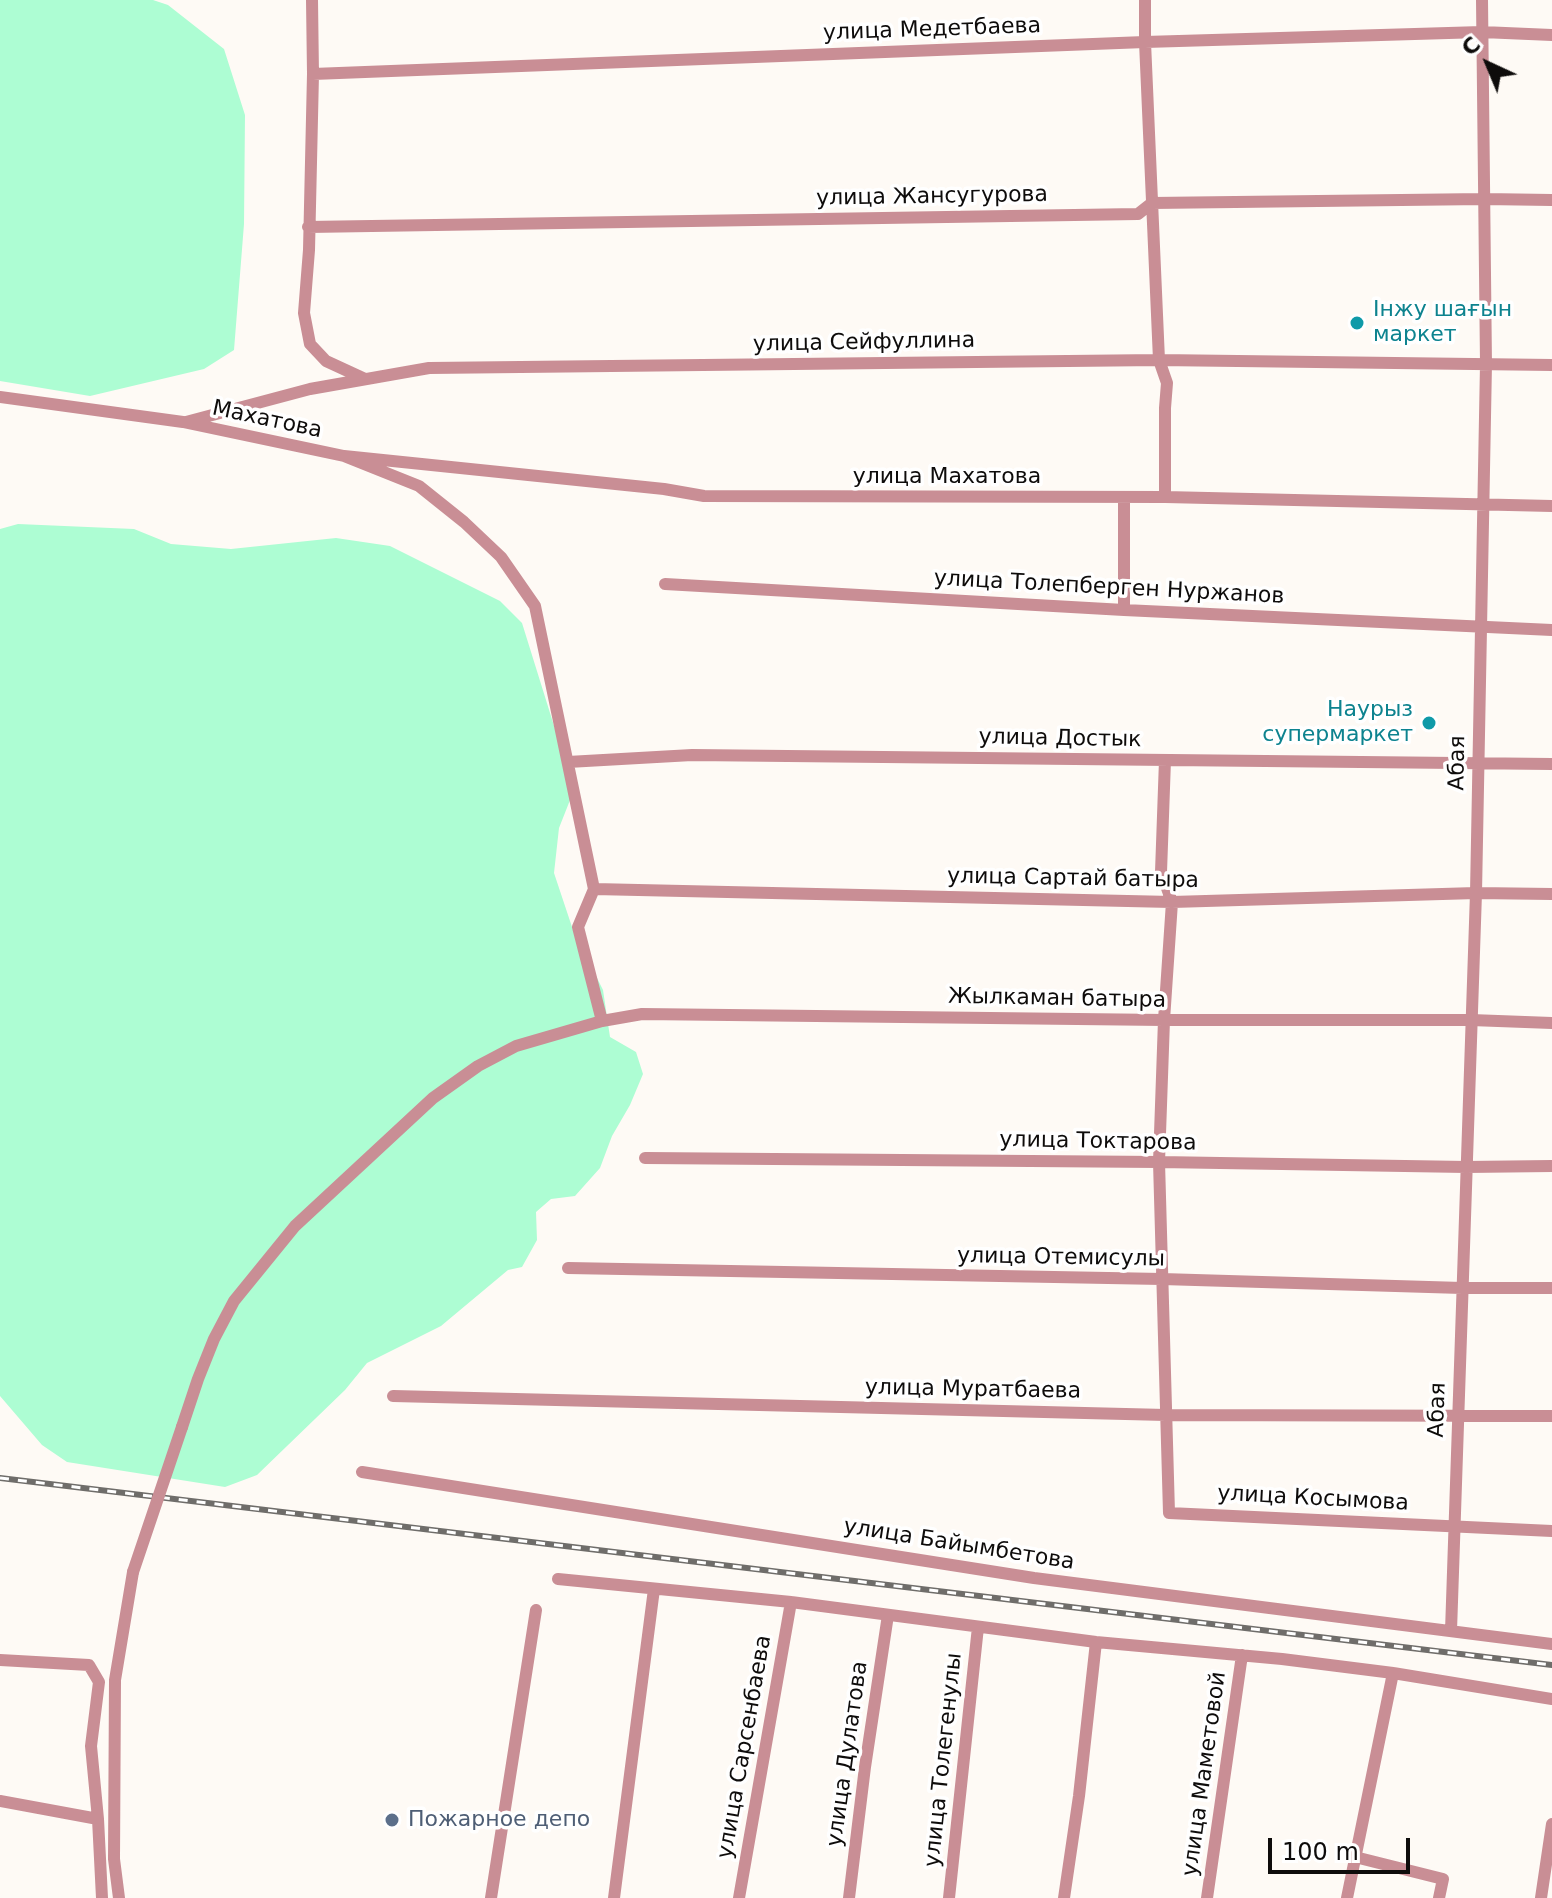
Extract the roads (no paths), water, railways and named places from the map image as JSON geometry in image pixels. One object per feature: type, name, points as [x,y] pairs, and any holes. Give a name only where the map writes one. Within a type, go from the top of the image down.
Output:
[{"type":"street","points":[[312,0],[309,250],[304,313],[310,344],[326,361],[365,379]]},
{"type":"street","points":[[1145,0],[1159,360],[1167,383],[1165,497]]},
{"type":"street","name":"Абая","points":[[1451,1631],[1476,893],[1486,364],[1482,0]]},
{"type":"street","name":"улица Медетбаева","points":[[313,74],[1145,42],[1482,32],[1552,35]]},
{"type":"street","name":"улица Жансугурова","points":[[308,227],[1138,214],[1152,203],[1552,200]]},
{"type":"street","name":"улица Сейфуллина","points":[[183,422],[310,389],[429,368],[1159,360],[1552,365]]},
{"type":"street","name":"Махатова","points":[[0,397],[183,422],[344,456]]},
{"type":"street","points":[[344,456],[419,486],[501,557],[535,606],[594,889],[578,927],[602,1021]]},
{"type":"street","name":"улица Махатова","points":[[344,456],[664,489],[704,496],[1165,497],[1552,506]]},
{"type":"street","points":[[1124,498],[1124,610]]},
{"type":"street","name":"улица Толепберген Нуржанов","points":[[665,584],[1552,630]]},
{"type":"street","name":"улица Достык","points":[[568,762],[692,755],[1552,764]]},
{"type":"street","points":[[1165,760],[1161,872],[1172,902],[1159,1162],[1166,1415]]},
{"type":"street","name":"улица Сартай батыра","points":[[594,889],[1172,902],[1476,893],[1552,894]]},
{"type":"street","name":"Жылкаман батыра","points":[[119,1898],[114,1859],[115,1680],[133,1572],[214,1339],[234,1301],[295,1226],[433,1098],[478,1066],[516,1046],[602,1021],[642,1014],[1552,1023]]},
{"type":"street","name":"улица Токтарова","points":[[645,1158],[1552,1166]]},
{"type":"street","name":"улица Отемисулы","points":[[568,1268],[1552,1288]]},
{"type":"street","name":"улица Муратбаева","points":[[393,1396],[1166,1415],[1552,1416]]},
{"type":"street","name":"улица Косымова","points":[[1166,1415],[1169,1513],[1552,1531]]},
{"type":"street","name":"улица Байымбетова","points":[[362,1472],[1034,1578],[1552,1644]]},
{"type":"street","points":[[558,1579],[791,1602],[1096,1642],[1393,1673],[1552,1699]]},
{"type":"street","points":[[614,1898],[654,1589]]},
{"type":"street","name":"улица Сарсенбаева","points":[[739,1898],[791,1602]]},
{"type":"street","points":[[491,1898],[536,1610]]},
{"type":"street","name":"улица Дулатова","points":[[849,1898],[888,1615]]},
{"type":"street","name":"улица Толегенулы","points":[[949,1898],[978,1627]]},
{"type":"street","points":[[1064,1898],[1096,1642]]},
{"type":"street","name":"улица Маметовой","points":[[1207,1898],[1242,1655]]},
{"type":"street","points":[[0,1660],[89,1665],[99,1682],[91,1746],[102,1898]]},
{"type":"street","points":[[1347,1898],[1393,1673]]},
{"type":"street","points":[[0,1801],[98,1819]]},
{"type":"street","points":[[1541,1898],[1552,1824]]},
{"type":"street","points":[[1355,1857],[1443,1879],[1439,1898]]},
{"type":"railway","points":[[0,1478],[1552,1665]]},
{"type":"place","name":"Інжу шағын маркет","points":[[1357,323]]},
{"type":"place","name":"Наурыз супермаркет","points":[[1429,723]]},
{"type":"place","name":"Пожарное депо","points":[[392,1820]]}]
